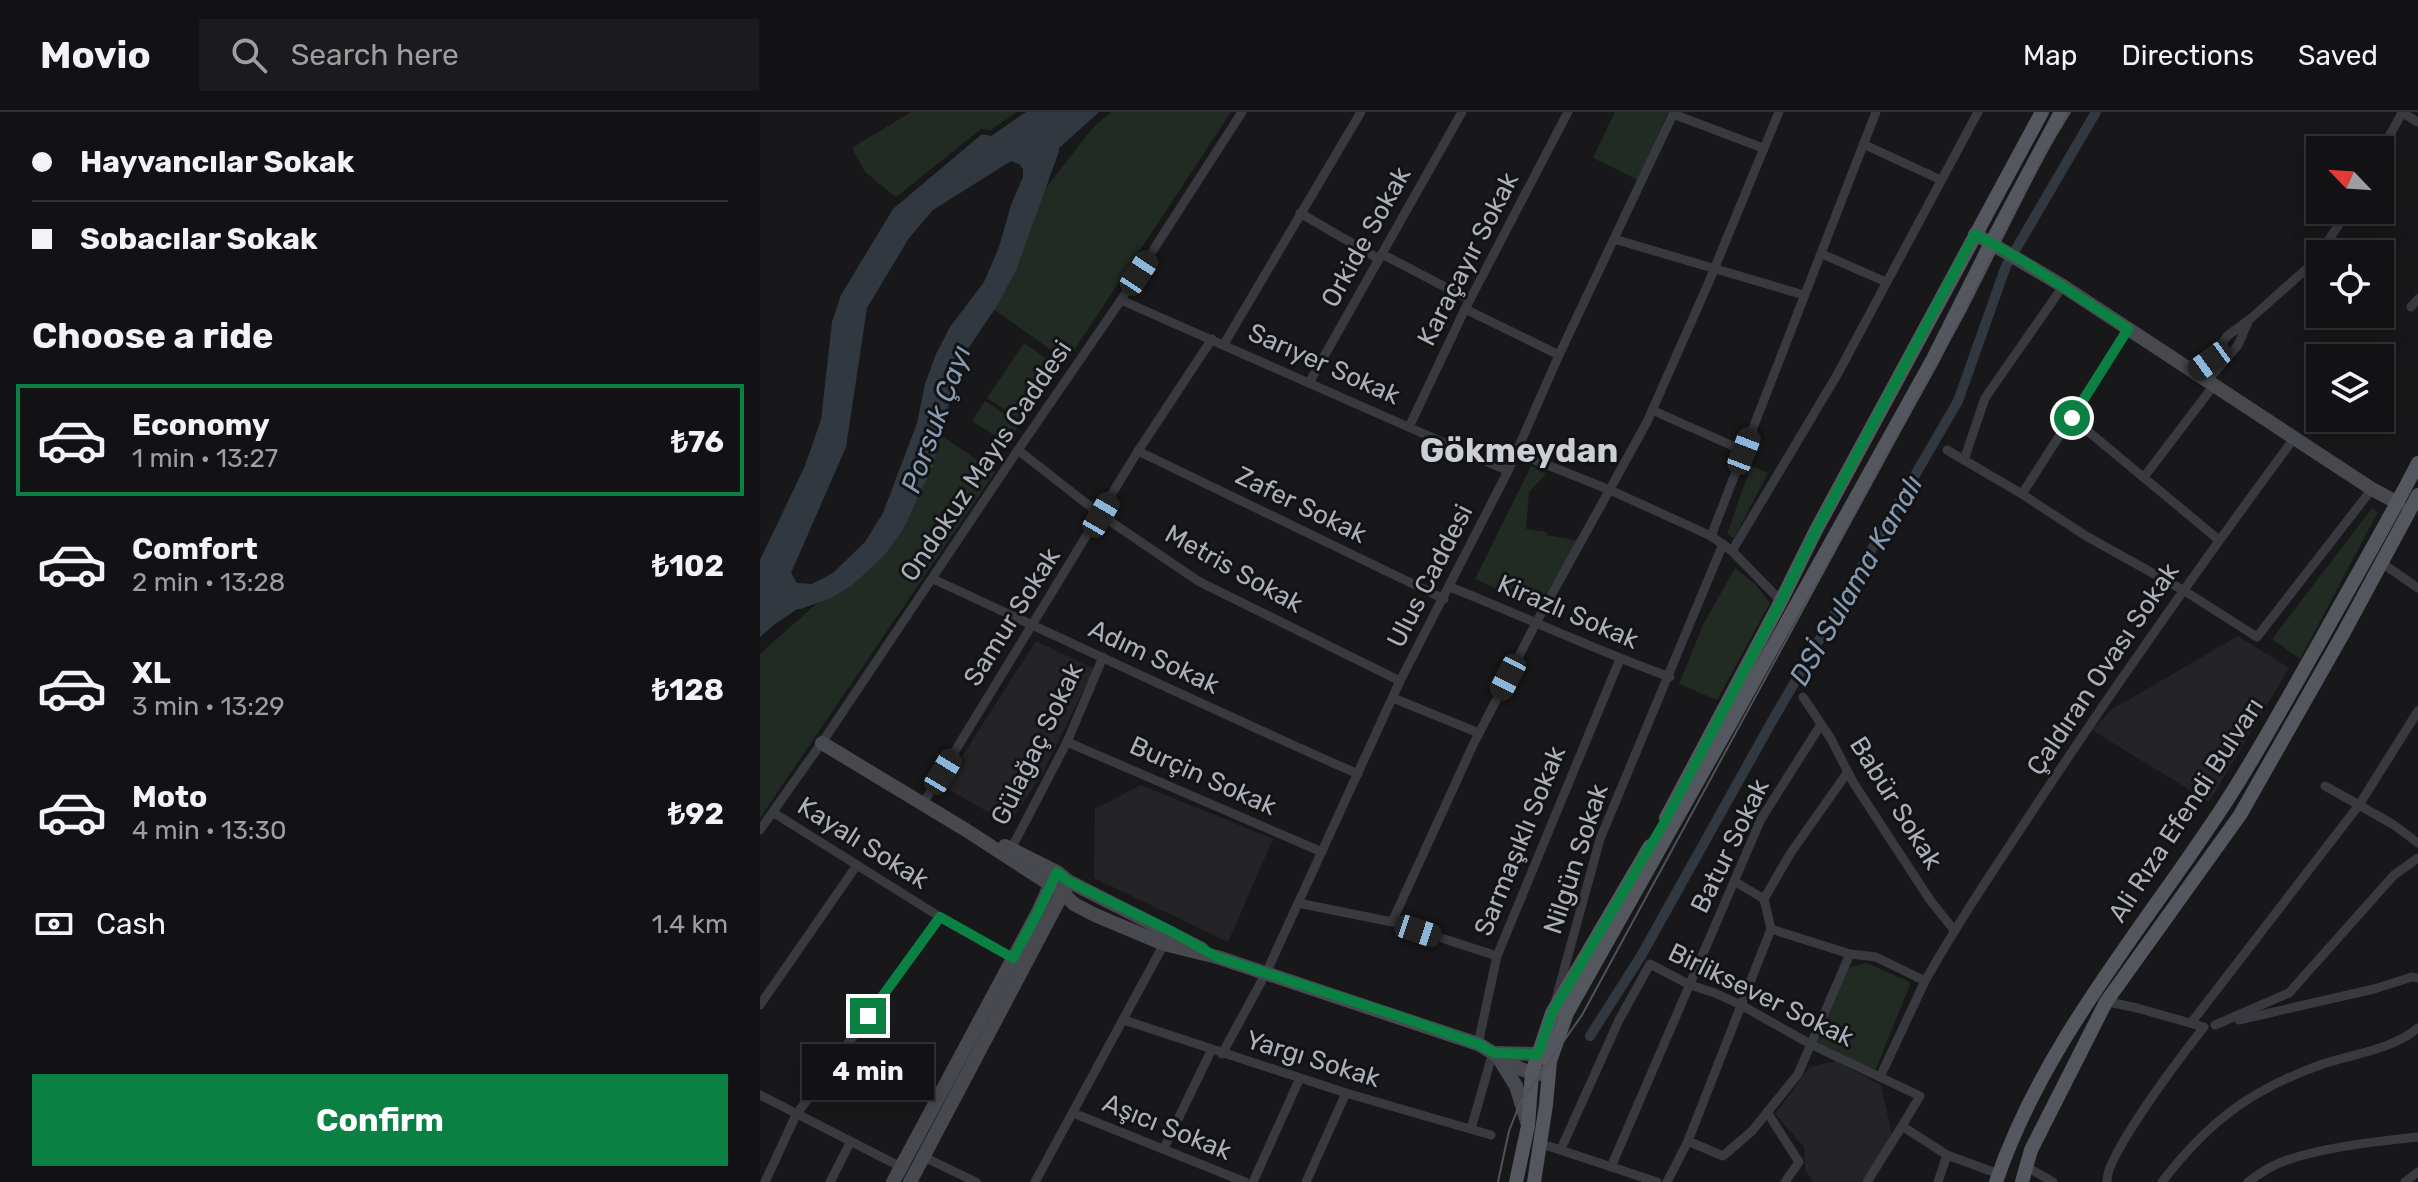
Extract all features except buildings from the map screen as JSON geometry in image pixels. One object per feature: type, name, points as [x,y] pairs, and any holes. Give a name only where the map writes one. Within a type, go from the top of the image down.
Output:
[{"type":"main road","points":[[1534,1182],[1550,1077],[1544,1058],[1552,1013],[1664,823],[1815,532],[2042,112]]},
{"type":"main road","points":[[1516,1182],[1528,1126],[1532,1073],[1553,1048],[1567,1013],[1933,359],[2061,112]]},
{"type":"main road","points":[[1975,234],[2063,286],[2372,489],[2409,508]]},
{"type":"main road","name":"Ali Rıza Efendi Bulvarı","points":[[2022,1182],[2031,1150],[2106,1002],[2240,815],[2382,563],[2409,508],[2418,463]]},
{"type":"main road","name":"Ali Rıza Efendi Bulvarı","points":[[1998,1178],[2034,1091],[2055,1052],[2225,804],[2418,495]]},
{"type":"main road","points":[[825,739],[1011,849],[1059,883],[1074,904],[1084,909],[1478,1044],[1512,1066],[1550,1077]]},
{"type":"main road","points":[[825,739],[966,830],[1059,883]]},
{"type":"main road","points":[[893,1182],[1038,912],[1059,883]]},
{"type":"main road","points":[[910,1182],[1059,883]]},
{"type":"main road","points":[[1494,1053],[1544,1058]]},
{"type":"main road","points":[[1494,1053],[1516,1086],[1528,1126]]},
{"type":"street","name":"Ondokuz Mayıs Caddesi","points":[[760,830],[825,739],[1121,300],[1242,112]]},
{"type":"street","points":[[1224,344],[1361,112]]},
{"type":"street","name":"Orkide Sokak","points":[[1309,383],[1462,112]]},
{"type":"street","name":"Karaçayır Sokak","points":[[1409,427],[1467,304],[1568,112]]},
{"type":"street","points":[[1392,922],[1479,733],[1652,410],[1779,112]]},
{"type":"street","points":[[1711,536],[1876,112]]},
{"type":"street","points":[[1732,551],[1837,375],[1978,112]]},
{"type":"street","points":[[2389,136],[2402,112],[2418,122]]},
{"type":"street","points":[[1674,113],[1763,148]]},
{"type":"street","name":"Ulus Caddesi","points":[[1164,1148],[1216,1052],[1266,973],[1400,681],[1508,471],[1559,355],[1674,113]]},
{"type":"street","points":[[1863,144],[1941,180]]},
{"type":"street","points":[[1300,213],[1559,355]]},
{"type":"street","points":[[2194,373],[2210,361],[2227,336],[2312,264],[2339,224]]},
{"type":"street","points":[[1614,239],[1804,295]]},
{"type":"street","points":[[1822,254],[1886,282]]},
{"type":"street","points":[[1964,460],[1985,398],[2063,286]]},
{"type":"street","name":"Sarıyer Sokak","points":[[1121,300],[1508,471]]},
{"type":"street","points":[[2144,477],[2238,345],[2249,320]]},
{"type":"street","points":[[2022,494],[2128,329]]},
{"type":"street","name":"Samur Sokak","points":[[927,797],[1138,451],[1212,339]]},
{"type":"street","points":[[1652,410],[1744,451]]},
{"type":"street","points":[[2072,418],[2219,540]]},
{"type":"street","name":"Çaldıran Ovası Sokak","points":[[1880,1077],[1925,981],[1954,930],[2183,590],[2295,437]]},
{"type":"street","name":"Metris Sokak","points":[[1018,450],[1101,515],[1198,581],[1400,681]]},
{"type":"street","points":[[1947,450],[2257,637],[2372,489]]},
{"type":"street","name":"Zafer Sokak","points":[[1138,451],[1444,599]]},
{"type":"street","points":[[1515,452],[1610,490],[1711,536],[1732,551],[1781,601]]},
{"type":"street","name":"Nilgün Sokak","points":[[1552,1013],[1600,839],[1723,544]]},
{"type":"street","points":[[2382,563],[2418,588]]},
{"type":"street","name":"Adım Sokak","points":[[933,579],[1358,774]]},
{"type":"street","name":"Kirazlı Sokak","points":[[1450,587],[1670,677]]},
{"type":"street","name":"Gülağaç Sokak","points":[[1011,849],[1067,742],[1103,657]]},
{"type":"street","name":"Sarmaşıklı Sokak","points":[[1478,1044],[1497,956],[1620,659]]},
{"type":"street","name":"Babür Sokak","points":[[1803,697],[1831,739],[1847,773],[1930,900],[1954,930]]},
{"type":"street","points":[[1393,698],[1479,733]]},
{"type":"street","points":[[2191,1023],[2359,805],[2418,711]]},
{"type":"street","name":"Batur Sokak","points":[[1611,1167],[1761,819],[1820,726]]},
{"type":"street","name":"Burçin Sokak","points":[[1067,742],[1322,852]]},
{"type":"street","points":[[1667,1182],[1688,1141],[1771,929],[1764,899],[1790,854],[1847,773]]},
{"type":"street","points":[[2325,786],[2394,825],[2418,843]]},
{"type":"street","name":"Kayalı Sokak","points":[[774,813],[940,917],[1013,958]]},
{"type":"street","points":[[2215,1025],[2289,993],[2394,875],[2418,858]]},
{"type":"street","points":[[760,1005],[857,865]]},
{"type":"street","points":[[1734,881],[1764,899]]},
{"type":"street","points":[[1298,903],[1392,922],[1497,956]]},
{"type":"street","points":[[765,1182],[796,1115],[940,917]]},
{"type":"street","points":[[1771,929],[1850,954],[1876,957],[1925,981]]},
{"type":"street","points":[[1035,1182],[1167,938]]},
{"type":"street","points":[[1688,1141],[1723,1156],[1752,1131],[1798,1074],[1850,954]]},
{"type":"street","name":"Birliksever Sokak","points":[[1561,1149],[1619,1020],[1650,964],[1690,985],[1741,1005],[1812,1045],[1920,1096],[1902,1126]]},
{"type":"street","points":[[2090,998],[2204,1027],[2418,978]]},
{"type":"street","name":"Yargı Sokak","points":[[1124,1020],[1346,1093],[1491,1135]]},
{"type":"street","points":[[2107,1182],[2106,1174],[2120,1147],[2204,1027]]},
{"type":"street","points":[[2162,1182],[2188,1149],[2226,1114],[2265,1088],[2319,1065],[2405,1039],[2418,1028]]},
{"type":"street","points":[[1471,1129],[1494,1053]]},
{"type":"street","points":[[1253,1182],[1300,1078]]},
{"type":"street","points":[[1306,1182],[1346,1093]]},
{"type":"street","points":[[760,1095],[901,1167]]},
{"type":"street","points":[[1767,1112],[1799,1162],[1785,1182]]},
{"type":"street","name":"Aşıcı Sokak","points":[[1073,1113],[1245,1182]]},
{"type":"street","points":[[1867,1182],[1902,1126],[1947,1155],[1998,1178]]},
{"type":"street","points":[[2248,1182],[2271,1166],[2306,1156],[2379,1141],[2418,1137]]},
{"type":"street","points":[[830,1182],[850,1143]]},
{"type":"street","points":[[1539,1143],[1657,1182]]},
{"type":"street","points":[[1938,1182],[1947,1155]]},
{"type":"street","points":[[924,1157],[976,1182]]},
{"type":"street","points":[[2027,1167],[2053,1182]]},
{"type":"street","points":[[2405,1182],[2418,1172]]},
{"type":"shaded area","points":[[911,112],[1017,112],[991,130],[981,129],[896,197],[865,172],[852,148]]},
{"type":"shaded area","points":[[1026,112],[1099,112],[1057,150],[1034,186],[1020,221],[1013,252],[997,285],[952,346],[939,376],[929,426],[897,512],[881,539],[855,570],[760,637],[760,560],[804,468],[821,420],[832,322],[841,295],[893,209],[982,134],[991,136]],"holes":[[[1011,161],[1019,164],[1023,177],[999,247],[984,282],[950,327],[936,354],[925,384],[917,423],[883,513],[865,542],[833,573],[812,584],[797,583],[791,573],[846,447],[867,308],[909,238],[933,210]]]},
{"type":"shaded area","points":[[1112,112],[1231,112],[1067,361],[993,309],[1018,258],[1045,189],[1095,125]]},
{"type":"shaded area","points":[[1615,112],[1668,112],[1638,180],[1593,158]]},
{"type":"shaded area","points":[[1024,343],[1054,364],[1017,418],[987,398]]},
{"type":"shaded area","points":[[985,401],[1020,424],[1007,443],[972,421]]},
{"type":"shaded area","points":[[939,434],[995,472],[760,818],[760,654],[815,605],[870,567],[910,508]]},
{"type":"shaded area","points":[[1531,466],[1546,474],[1529,492],[1526,529],[1579,541],[1538,607],[1475,579]]},
{"type":"shaded area","points":[[1751,466],[1768,473],[1734,538],[1727,534]]},
{"type":"shaded area","points":[[2372,508],[2378,512],[2300,659],[2272,639]]},
{"type":"shaded area","points":[[1735,568],[1755,584],[1770,603],[1717,700],[1679,684],[1704,623]]},
{"type":"shaded area","points":[[2238,636],[2289,668],[2209,802],[2092,730],[2111,710]]},
{"type":"shaded area","points":[[1036,641],[1094,669],[1042,774],[1009,824],[943,786]]},
{"type":"shaded area","points":[[1141,785],[1273,839],[1228,942],[1094,878],[1095,809]]},
{"type":"shaded area","points":[[1866,963],[1908,981],[1910,985],[1875,1071],[1817,1043],[1848,968]]},
{"type":"shaded area","points":[[1836,1061],[1881,1085],[1892,1135],[1862,1182],[1813,1182],[1805,1169],[1804,1147],[1775,1114],[1810,1067]]},
{"type":"waterway","name":"DSİ Sulama Kanalı","points":[[1590,1036],[1641,956],[1771,723],[1958,401],[2006,266],[2096,112]]},
{"type":"waterway","name":"Porsuk Çayı","points":[[799,600],[827,590],[848,577],[877,550],[896,524],[924,463],[953,355],[990,300],[1008,266],[1050,150]]},
{"type":"tram line","points":[[1498,1182],[1509,1131],[1520,1103],[1582,1015],[1966,310],[2044,155],[2070,112]]},
{"type":"district","name":"Gökmeydan","points":[[1519,450]]},
{"type":"route","points":[[868,1016],[940,917],[1013,958],[1057,872],[1068,881],[1217,957],[1398,1016],[1495,1053],[1538,1054],[1552,1013],[1664,823],[1975,234],[2128,329],[2072,418]]}]
